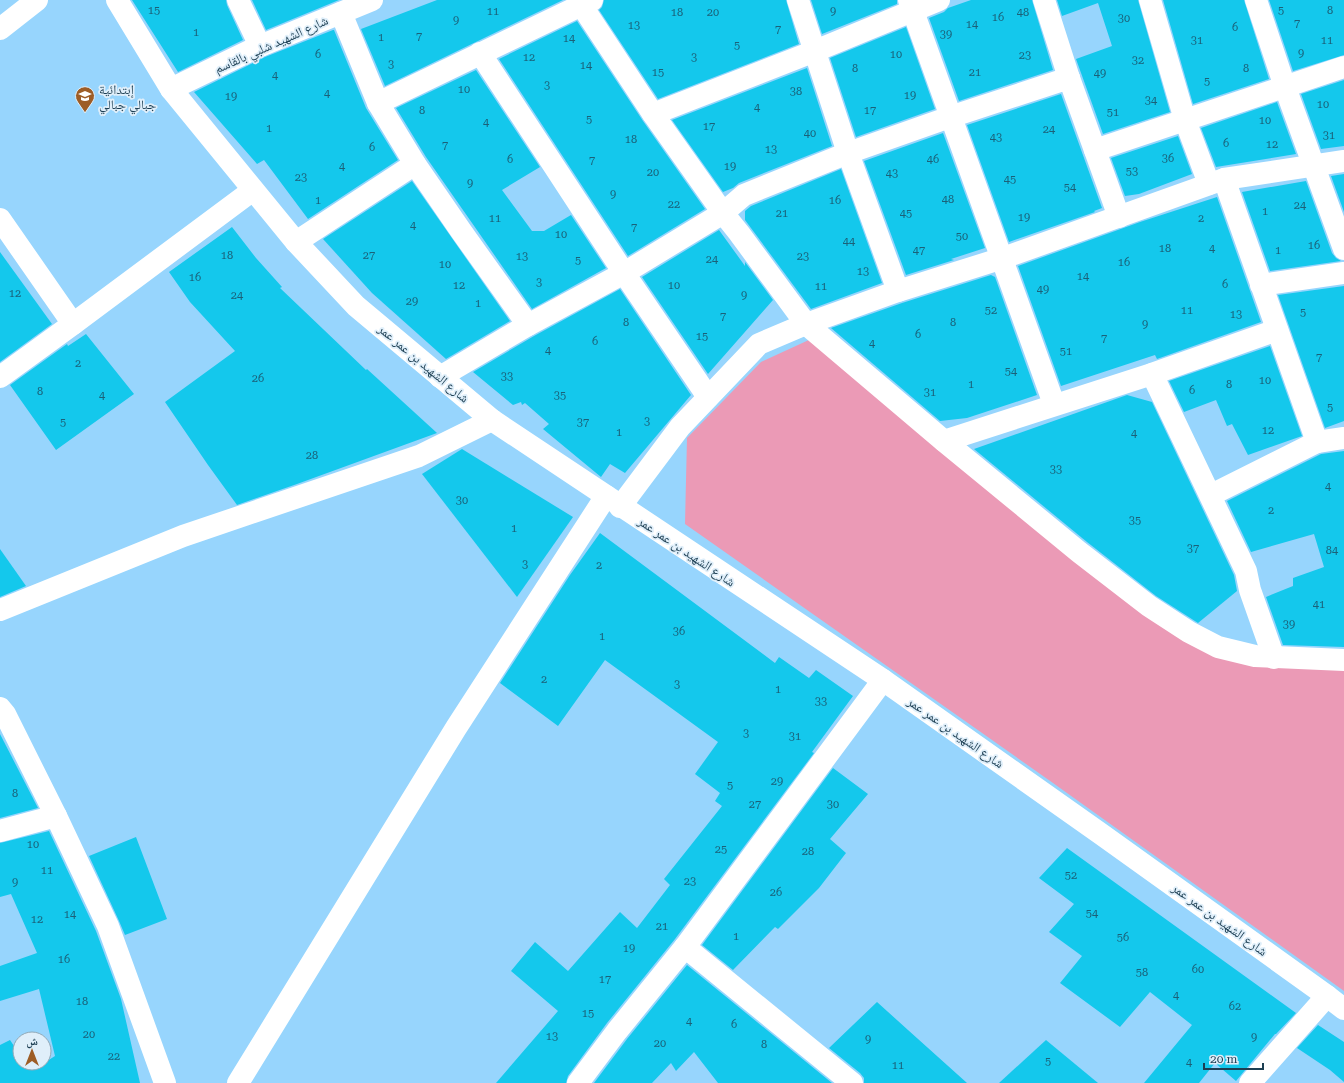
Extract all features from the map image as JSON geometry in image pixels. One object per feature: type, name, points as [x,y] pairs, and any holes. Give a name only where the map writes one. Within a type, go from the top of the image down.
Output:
[{"type":"street","points":[[0,29],[37,0]]},
{"type":"street","name":"شارع الشهيد بن عمر عمر","points":[[117,0],[171,89],[296,242],[356,306],[492,420],[883,680],[1327,996],[1344,1010]]},
{"type":"street","points":[[238,0],[260,46]]},
{"type":"street","name":"شارع الشهيد شلبي بالقاسم","points":[[171,89],[260,46],[372,0]]},
{"type":"street","points":[[798,0],[848,153],[898,291]]},
{"type":"street","points":[[653,114],[815,51],[911,5],[939,0]]},
{"type":"street","points":[[1044,0],[1069,78],[1119,217]]},
{"type":"street","points":[[1150,0],[1185,120],[1216,181],[1261,285],[1317,442]]},
{"type":"street","points":[[1256,0],[1285,87],[1344,249]]},
{"type":"street","points":[[378,103],[584,1],[653,114],[723,213],[744,239],[806,324],[944,441],[1096,565],[1149,606],[1189,632],[1218,647],[1255,656],[1344,660]]},
{"type":"street","points":[[911,5],[950,117],[1003,258],[1054,404]]},
{"type":"street","points":[[341,13],[378,103],[415,164],[528,325]]},
{"type":"street","points":[[480,53],[624,273],[708,397]]},
{"type":"street","points":[[1095,150],[1344,67]]},
{"type":"street","points":[[440,377],[528,325],[624,273],[723,213],[744,196],[848,153],[950,117],[1069,78]]},
{"type":"street","points":[[238,1083],[456,728],[613,501],[680,427],[759,344],[806,324],[898,291],[1003,258],[1216,181],[1314,164],[1344,161]]},
{"type":"street","points":[[296,242],[415,164]]},
{"type":"street","points":[[0,377],[253,190]]},
{"type":"street","points":[[0,219],[73,324]]},
{"type":"street","points":[[1261,285],[1344,273]]},
{"type":"street","points":[[944,441],[1054,404],[1152,374],[1277,330]]},
{"type":"street","points":[[1152,374],[1246,571],[1250,590],[1274,658]]},
{"type":"street","points":[[0,610],[183,536],[419,456],[492,420]]},
{"type":"street","points":[[1211,495],[1317,442],[1344,438]]},
{"type":"street","points":[[578,1083],[617,1031],[684,947],[883,680]]},
{"type":"street","points":[[0,708],[6,714],[108,926],[165,1083]]},
{"type":"street","points":[[0,831],[56,816]]},
{"type":"street","points":[[684,947],[852,1083]]},
{"type":"street","points":[[1250,1083],[1327,996]]},
{"type":"shaded area","points":[[811,339],[1167,625],[1344,669],[1344,991],[1053,783],[685,524],[687,438],[761,362]]},
{"type":"building","points":[[132,0],[226,0],[243,40],[178,72]]},
{"type":"building","points":[[252,0],[339,0],[266,30]]},
{"type":"building","points":[[437,0],[563,0],[385,86],[361,29]]},
{"type":"building","points":[[604,0],[786,0],[799,44],[658,99],[599,10],[602,7]]},
{"type":"building","points":[[811,0],[897,0],[897,4],[822,34]]},
{"type":"building","points":[[971,0],[1032,0],[1053,70],[959,101],[929,18],[944,12],[948,8]]},
{"type":"building","points":[[1057,0],[1138,0],[1170,112],[1103,134],[1076,59],[1112,46],[1098,3],[1062,16]]},
{"type":"building","points":[[1163,0],[1244,0],[1269,79],[1193,104]]},
{"type":"building","points":[[1269,0],[1344,0],[1344,55],[1293,71]]},
{"type":"building","points":[[577,21],[643,121],[705,209],[628,256],[499,59]]},
{"type":"building","points":[[906,27],[935,109],[856,137],[830,58]]},
{"type":"building","points":[[333,30],[366,108],[398,160],[308,219],[264,160],[257,164],[194,92],[265,57]]},
{"type":"building","points":[[807,68],[832,146],[739,183],[733,188],[723,192],[672,120]]},
{"type":"building","points":[[476,70],[540,167],[502,190],[532,231],[544,231],[571,215],[606,268],[532,309],[426,157],[396,108]]},
{"type":"building","points":[[1344,80],[1344,146],[1321,149],[1301,94]]},
{"type":"building","points":[[1061,94],[1102,208],[1094,211],[1095,212],[1009,242],[967,125]]},
{"type":"building","points":[[1277,102],[1296,154],[1216,167],[1201,128]]},
{"type":"building","points":[[943,133],[985,248],[951,259],[954,260],[906,275],[864,161]]},
{"type":"building","points":[[1178,136],[1192,174],[1139,194],[1125,196],[1111,158]]},
{"type":"building","points":[[841,169],[882,283],[811,309],[745,220],[745,211],[751,206]]},
{"type":"building","points":[[1344,174],[1344,212],[1331,176]]},
{"type":"building","points":[[412,181],[510,321],[446,359],[372,293],[323,239]]},
{"type":"building","points":[[1306,181],[1332,253],[1341,261],[1270,271],[1242,192]]},
{"type":"building","points":[[1217,197],[1261,322],[1157,359],[1155,355],[1061,386],[1018,266],[1140,222]]},
{"type":"building","points":[[232,227],[256,258],[282,287],[280,288],[366,370],[367,369],[437,433],[237,505],[165,402],[235,351],[190,302],[169,272]]},
{"type":"building","points":[[719,230],[745,266],[745,262],[773,300],[708,374],[642,277]]},
{"type":"building","points":[[0,252],[52,324],[0,362]]},
{"type":"building","points":[[991,275],[995,277],[1037,395],[967,418],[940,421],[831,328],[902,303]]},
{"type":"building","points":[[1344,286],[1344,421],[1325,428],[1278,295]]},
{"type":"building","points":[[620,289],[691,395],[625,473],[610,464],[601,477],[543,429],[549,424],[525,403],[522,405],[521,402],[513,405],[473,372],[534,336]]},
{"type":"building","points":[[86,334],[134,394],[56,450],[10,385],[67,344],[68,346]]},
{"type":"building","points":[[1270,346],[1302,436],[1248,455],[1232,424],[1227,426],[1216,400],[1184,412],[1169,381]]},
{"type":"building","points":[[1127,395],[1152,402],[1234,575],[1237,591],[1198,623],[1156,596],[1087,542],[974,449]]},
{"type":"building","points":[[462,449],[573,517],[517,597],[422,474]]},
{"type":"building","points":[[1344,451],[1344,647],[1283,645],[1266,597],[1293,586],[1293,578],[1324,567],[1314,534],[1251,552],[1227,501],[1321,454]]},
{"type":"building","points":[[600,533],[775,663],[779,657],[809,678],[816,670],[853,696],[812,752],[814,753],[675,939],[607,1023],[568,1076],[566,1083],[496,1083],[558,1011],[511,971],[535,942],[568,971],[620,912],[637,928],[670,885],[664,879],[722,806],[715,801],[720,793],[695,774],[718,742],[605,660],[558,726],[500,683],[570,575]]},
{"type":"building","points":[[0,549],[26,586],[0,597]]},
{"type":"building","points":[[0,734],[38,808],[0,818]]},
{"type":"building","points":[[833,768],[868,794],[830,839],[846,853],[819,888],[778,929],[775,927],[733,970],[702,945]]},
{"type":"building","points":[[49,831],[96,931],[121,999],[140,1083],[0,1083],[0,1045],[10,1040],[12,1043],[12,1071],[52,1071],[52,1058],[55,1056],[52,1043],[52,1031],[49,1031],[39,989],[0,1001],[0,966],[37,953],[11,894],[0,897],[0,843]]},
{"type":"building","points":[[136,837],[167,919],[125,935],[89,856]]},
{"type":"building","points":[[1067,848],[1296,1013],[1275,1034],[1236,1081],[1215,1063],[1199,1083],[1144,1083],[1192,1025],[1150,992],[1120,1027],[1060,983],[1082,956],[1049,932],[1074,904],[1039,878]]},
{"type":"building","points":[[687,965],[832,1083],[718,1083],[694,1052],[676,1071],[671,1063],[652,1083],[594,1083],[627,1039]]},
{"type":"building","points":[[877,1002],[967,1083],[864,1083],[864,1078],[860,1073],[829,1048]]},
{"type":"building","points":[[1318,1025],[1344,1042],[1344,1082],[1330,1070],[1297,1048]]},
{"type":"building","points":[[1046,1040],[1098,1083],[999,1083]]},
{"type":"place","name":"إبتدائية جبالي جبالي","points":[[85,113]]}]
